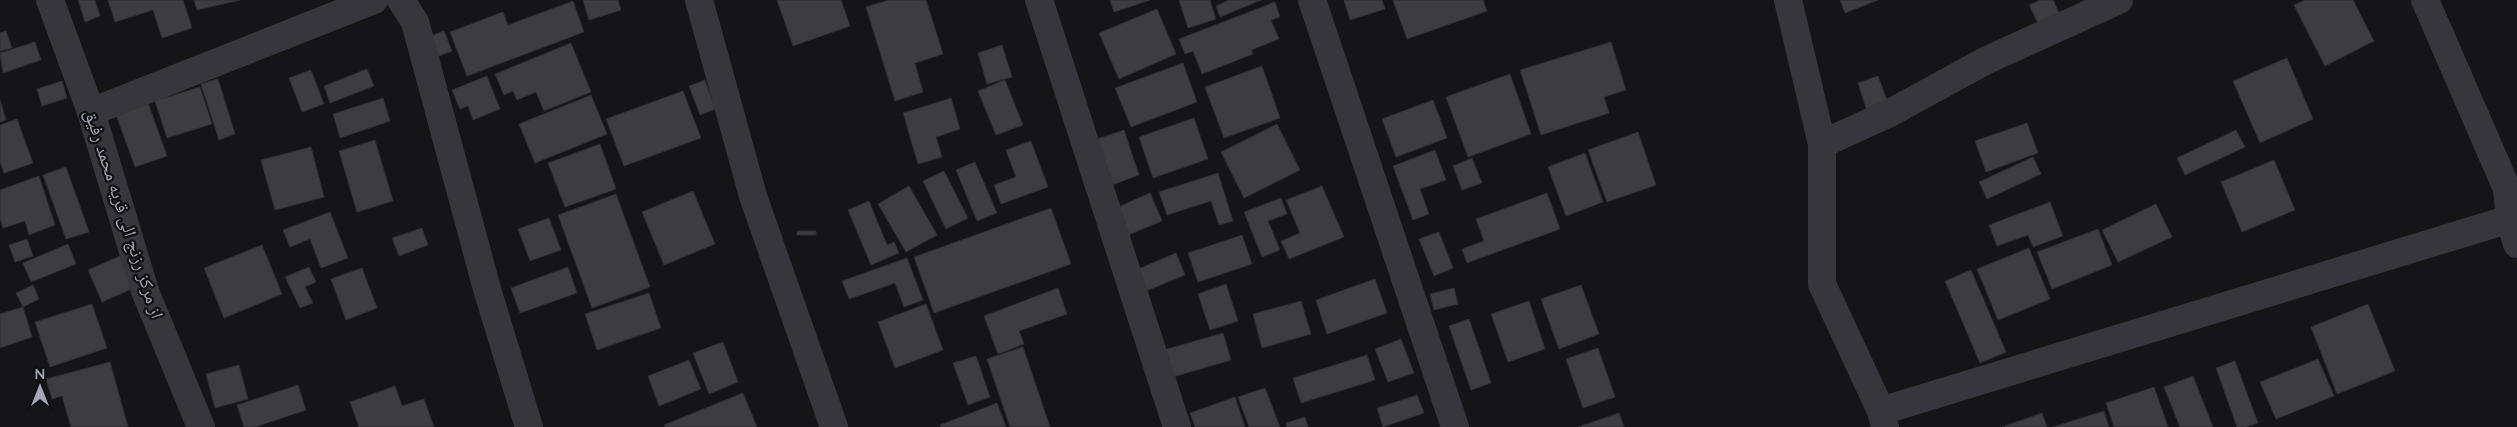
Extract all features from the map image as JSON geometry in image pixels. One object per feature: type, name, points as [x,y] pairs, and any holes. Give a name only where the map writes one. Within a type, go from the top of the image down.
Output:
[{"type":"street","name":"از مرکز رزنج الی قریه محمد رفیق","points":[[50,0],[91,112],[145,292],[201,427]]},
{"type":"street","points":[[91,112],[374,0]]},
{"type":"street","points":[[401,0],[415,22],[487,289],[529,427]]},
{"type":"street","points":[[699,0],[753,196],[834,427]]},
{"type":"street","points":[[1039,0],[1177,427]]},
{"type":"street","points":[[1312,0],[1454,427]]},
{"type":"street","points":[[1788,0],[1822,144],[1822,284],[1883,419],[2514,232],[2507,189],[2425,0]]},
{"type":"street","points":[[1822,144],[1890,113],[1984,62],[2118,0]]},
{"type":"building","points":[[78,0],[95,0],[100,16],[85,22]]},
{"type":"building","points":[[108,0],[183,0],[192,28],[162,38],[153,10],[115,22]]},
{"type":"building","points":[[194,0],[240,0],[197,10]]},
{"type":"building","points":[[583,0],[618,0],[621,10],[589,20]]},
{"type":"building","points":[[777,0],[841,0],[850,26],[793,46]]},
{"type":"building","points":[[889,0],[926,0],[943,54],[915,63],[923,92],[895,101],[866,7]]},
{"type":"building","points":[[1110,0],[1150,0],[1114,12]]},
{"type":"building","points":[[1179,0],[1210,0],[1216,19],[1188,28]]},
{"type":"building","points":[[1229,0],[1261,0],[1220,17],[1216,6]]},
{"type":"building","points":[[1344,0],[1382,0],[1385,9],[1350,20]]},
{"type":"building","points":[[1393,0],[1483,0],[1487,11],[1407,39]]},
{"type":"building","points":[[1840,0],[1878,0],[1845,13]]},
{"type":"building","points":[[2040,0],[2053,0],[2060,15],[2039,25],[2029,5]]},
{"type":"building","points":[[2305,0],[2353,0],[2374,41],[2325,66],[2294,5]]},
{"type":"building","points":[[573,1],[584,32],[467,76],[450,32],[503,12],[508,25]]},
{"type":"building","points":[[1275,2],[1280,17],[1271,20],[1279,39],[1251,50],[1253,54],[1202,74],[1193,51],[1185,54],[1179,39]]},
{"type":"building","points":[[1157,9],[1176,54],[1119,79],[1099,33]]},
{"type":"building","points":[[6,31],[12,48],[0,51],[0,33]]},
{"type":"building","points":[[444,31],[452,51],[436,57],[428,37]]},
{"type":"building","points":[[35,42],[41,60],[3,73],[0,53]]},
{"type":"building","points":[[1611,42],[1626,90],[1604,97],[1609,113],[1541,135],[1520,70]]},
{"type":"building","points":[[571,43],[591,92],[544,111],[536,92],[517,100],[513,91],[504,95],[495,74]]},
{"type":"building","points":[[1002,45],[1012,77],[987,84],[978,53]]},
{"type":"building","points":[[2287,58],[2313,119],[2260,143],[2233,81]]},
{"type":"building","points":[[1183,63],[1197,102],[1131,127],[1115,88]]},
{"type":"building","points":[[1262,66],[1280,118],[1224,138],[1205,87]]},
{"type":"building","points":[[367,69],[374,86],[330,103],[324,86]]},
{"type":"building","points":[[311,70],[324,104],[302,112],[289,78]]},
{"type":"building","points":[[1510,74],[1531,134],[1468,157],[1446,97]]},
{"type":"building","points":[[487,76],[500,109],[473,120],[468,106],[460,109],[452,90]]},
{"type":"building","points":[[1878,76],[1888,103],[1867,111],[1858,83]]},
{"type":"building","points":[[218,79],[235,134],[219,140],[201,84]]},
{"type":"building","points":[[705,80],[715,109],[700,115],[689,86]]},
{"type":"building","points":[[1005,80],[1023,125],[996,135],[978,91]]},
{"type":"building","points":[[62,81],[67,98],[42,106],[37,89]]},
{"type":"building","points":[[200,87],[212,124],[167,138],[155,101]]},
{"type":"building","points":[[683,91],[701,138],[624,166],[606,119]]},
{"type":"building","points":[[591,95],[607,134],[535,163],[519,124]]},
{"type":"building","points":[[383,98],[390,121],[340,138],[333,114]]},
{"type":"building","points":[[951,98],[960,129],[936,137],[942,157],[918,164],[903,113]]},
{"type":"building","points":[[0,100],[6,120],[0,122]]},
{"type":"building","points":[[147,100],[167,156],[135,167],[115,112]]},
{"type":"building","points":[[1433,100],[1447,138],[1396,157],[1382,119]]},
{"type":"building","points":[[1194,118],[1208,159],[1153,178],[1139,137]]},
{"type":"building","points":[[17,119],[33,163],[4,173],[0,162],[0,125]]},
{"type":"building","points":[[2027,123],[2038,153],[1986,172],[1975,141]]},
{"type":"building","points":[[1277,124],[1300,170],[1244,198],[1221,152]]},
{"type":"building","points":[[1124,130],[1139,175],[1109,186],[1094,140]]},
{"type":"building","points":[[2236,130],[2245,147],[2185,175],[2177,158]]},
{"type":"building","points":[[1638,132],[1656,185],[1607,202],[1588,150]]},
{"type":"building","points":[[375,140],[393,201],[357,212],[339,151]]},
{"type":"building","points":[[1031,141],[1048,187],[1001,204],[994,185],[1016,177],[1006,150]]},
{"type":"building","points":[[600,144],[616,189],[565,207],[548,163]]},
{"type":"building","points":[[311,147],[324,197],[275,210],[261,160]]},
{"type":"building","points":[[1435,150],[1446,180],[1420,189],[1429,214],[1413,220],[1393,166]]},
{"type":"building","points":[[1585,153],[1603,202],[1566,216],[1548,167]]},
{"type":"building","points":[[2033,157],[2041,174],[1987,199],[1979,182]]},
{"type":"building","points":[[1472,158],[1482,183],[1462,190],[1453,166]]},
{"type":"building","points":[[2274,160],[2295,210],[2242,232],[2221,182]]},
{"type":"building","points":[[975,162],[997,213],[977,221],[956,170]]},
{"type":"building","points":[[66,167],[89,232],[66,239],[43,175]]},
{"type":"building","points":[[944,171],[968,218],[946,229],[923,181]]},
{"type":"building","points":[[1218,173],[1233,221],[1219,225],[1211,201],[1167,215],[1159,192]]},
{"type":"building","points":[[39,176],[55,225],[29,235],[25,221],[3,228],[0,218],[0,190]]},
{"type":"building","points":[[909,186],[937,235],[906,252],[878,204]]},
{"type":"building","points":[[1322,186],[1344,237],[1289,259],[1281,241],[1300,233],[1286,200]]},
{"type":"building","points":[[693,191],[715,244],[664,265],[642,212]]},
{"type":"building","points":[[1150,193],[1162,221],[1128,235],[1116,208]]},
{"type":"building","points":[[1547,193],[1560,229],[1467,263],[1462,249],[1484,241],[1476,219]]},
{"type":"building","points":[[616,194],[650,287],[592,308],[558,215]]},
{"type":"building","points":[[1281,198],[1287,214],[1268,221],[1280,250],[1262,257],[1244,212]]},
{"type":"building","points":[[869,201],[887,245],[894,242],[899,253],[871,265],[848,210]]},
{"type":"building","points":[[2050,202],[2063,236],[2033,247],[2028,235],[1997,246],[1989,225]]},
{"type":"building","points":[[2156,204],[2172,237],[2118,262],[2102,230]]},
{"type":"building","points":[[1051,208],[1071,264],[934,313],[914,257]]},
{"type":"building","points":[[330,212],[348,258],[321,268],[310,239],[290,247],[283,230]]},
{"type":"building","points":[[549,218],[561,250],[530,261],[518,229]]},
{"type":"building","points":[[422,228],[428,245],[399,256],[392,238]]},
{"type":"building","points":[[2098,229],[2112,265],[2052,289],[2037,252]]},
{"type":"building","points":[[797,231],[816,231],[816,235],[797,235]]},
{"type":"building","points":[[1439,232],[1453,268],[1434,276],[1419,239]]},
{"type":"building","points":[[1242,235],[1252,264],[1198,282],[1188,253]]},
{"type":"building","points":[[27,239],[33,256],[15,262],[9,245]]},
{"type":"building","points":[[68,244],[76,264],[31,282],[23,263]]},
{"type":"building","points":[[262,245],[282,294],[224,318],[204,268]]},
{"type":"building","points":[[2029,248],[2050,299],[1998,320],[1977,269]]},
{"type":"building","points":[[1176,253],[1185,275],[1146,291],[1136,270]]},
{"type":"building","points":[[120,256],[134,288],[102,302],[88,270]]},
{"type":"building","points":[[907,258],[923,300],[904,307],[895,283],[849,299],[842,281]]},
{"type":"building","points":[[309,267],[316,282],[305,287],[313,303],[300,308],[285,277]]},
{"type":"building","points":[[568,267],[577,293],[520,313],[511,288]]},
{"type":"building","points":[[362,268],[377,308],[346,320],[331,279]]},
{"type":"building","points":[[1971,270],[2006,352],[1980,363],[1945,281]]},
{"type":"building","points":[[1375,279],[1387,313],[1327,334],[1316,300]]},
{"type":"building","points":[[1226,284],[1238,321],[1210,330],[1198,294]]},
{"type":"building","points":[[33,285],[39,299],[23,307],[16,293]]},
{"type":"building","points":[[1581,285],[1599,334],[1559,349],[1541,299]]},
{"type":"building","points":[[1058,288],[1067,314],[1019,331],[1024,344],[998,354],[984,316]]},
{"type":"building","points":[[1454,288],[1458,304],[1434,310],[1430,294]]},
{"type":"building","points":[[649,293],[661,328],[597,350],[585,314]]},
{"type":"building","points":[[1301,301],[1311,334],[1262,348],[1253,314]]},
{"type":"building","points":[[1529,301],[1545,349],[1508,362],[1491,314]]},
{"type":"building","points":[[92,304],[107,348],[50,367],[35,322]]},
{"type":"building","points":[[926,304],[943,350],[895,368],[878,322]]},
{"type":"building","points":[[2368,304],[2395,371],[2337,394],[2311,327]]},
{"type":"building","points":[[23,307],[32,337],[0,348],[0,314]]},
{"type":"building","points":[[1469,319],[1491,383],[1471,390],[1449,326]]},
{"type":"building","points":[[1223,333],[1231,360],[1173,377],[1164,350]]},
{"type":"building","points":[[1401,339],[1414,373],[1388,382],[1375,349]]},
{"type":"building","points":[[723,342],[738,382],[709,394],[693,353]]},
{"type":"building","points":[[1023,347],[1050,427],[1010,427],[987,359]]},
{"type":"building","points":[[1598,348],[1615,397],[1583,408],[1566,359]]},
{"type":"building","points":[[1367,355],[1375,380],[1301,403],[1293,378]]},
{"type":"building","points":[[976,356],[990,397],[968,405],[953,363]]},
{"type":"building","points":[[2318,359],[2334,396],[2276,419],[2260,382]]},
{"type":"building","points":[[689,360],[701,389],[659,406],[648,376]]},
{"type":"building","points":[[2235,361],[2258,423],[2246,427],[2237,427],[2216,368]]},
{"type":"building","points":[[110,362],[128,427],[71,427],[62,396],[52,399],[46,379]]},
{"type":"building","points":[[239,365],[248,399],[215,408],[206,374]]},
{"type":"building","points":[[2193,376],[2213,427],[2180,427],[2164,387]]},
{"type":"building","points":[[298,385],[306,410],[255,427],[244,427],[237,405]]},
{"type":"building","points":[[395,386],[402,406],[424,399],[434,427],[359,427],[350,402]]},
{"type":"building","points":[[2154,387],[2168,427],[2114,427],[2106,403]]},
{"type":"building","points":[[1265,388],[1280,427],[1249,427],[1238,397]]},
{"type":"building","points":[[743,393],[757,427],[665,427],[664,425]]},
{"type":"building","points":[[1417,395],[1424,413],[1383,427],[1377,408]]},
{"type":"building","points":[[1235,397],[1245,427],[1195,427],[1190,413]]},
{"type":"building","points":[[997,403],[1006,427],[941,427],[940,425]]},
{"type":"building","points":[[2104,411],[2109,427],[2053,427]]},
{"type":"building","points":[[1619,413],[1624,427],[1578,427]]},
{"type":"building","points":[[2042,413],[2047,427],[2002,427]]},
{"type":"building","points":[[1305,417],[1308,427],[1287,427],[1286,423]]}]
